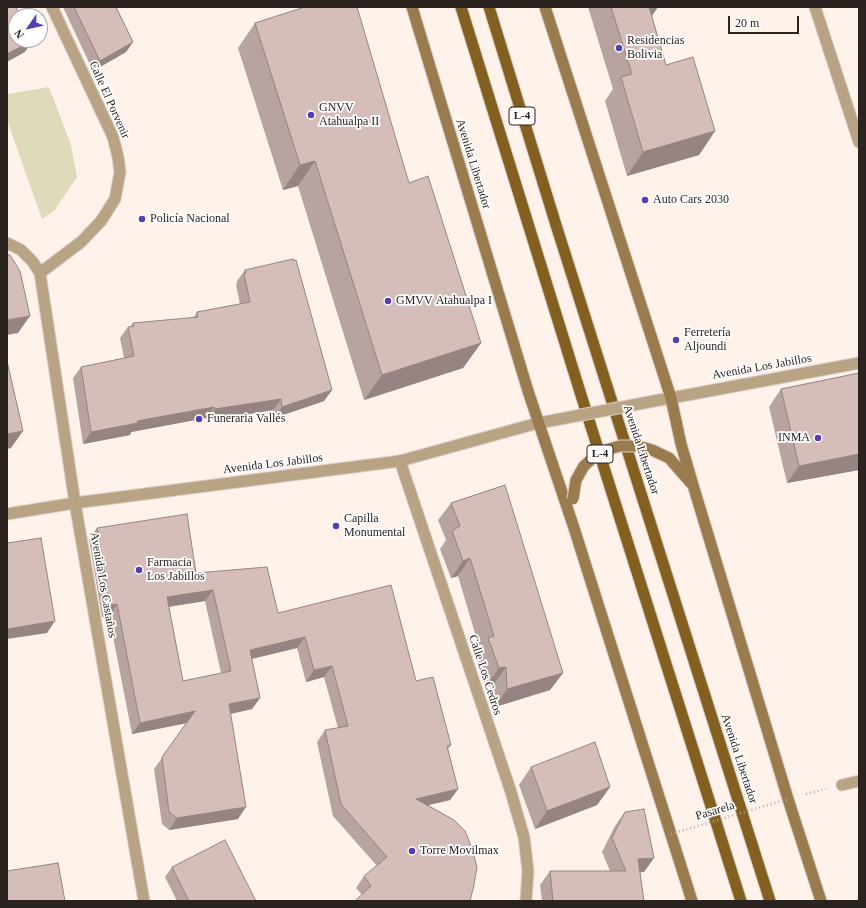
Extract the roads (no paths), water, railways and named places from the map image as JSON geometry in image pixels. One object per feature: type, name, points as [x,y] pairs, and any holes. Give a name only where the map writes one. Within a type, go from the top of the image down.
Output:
[{"type":"main road","name":"Avenida Libertador","points":[[412,7],[538,423],[574,528],[692,901]]},
{"type":"main road","name":"L-4","points":[[461,7],[741,901]]},
{"type":"main road","name":"Avenida Libertador","points":[[489,7],[556,225],[770,901]]},
{"type":"main road","name":"L-4","points":[[545,7],[671,398],[693,485],[792,798],[821,901]]},
{"type":"main road","name":"L-4","points":[[574,528],[573,499],[576,480],[584,466],[595,456],[609,449],[620,446],[638,446],[652,450],[669,458],[693,485]]},
{"type":"street","name":"Calle El Porvenir","points":[[40,273],[81,242],[101,221],[115,199],[120,172],[113,137],[52,7]]},
{"type":"street","points":[[815,7],[859,142]]},
{"type":"street","points":[[7,243],[21,250],[33,262],[40,273]]},
{"type":"street","name":"Avenida Los Castaños","points":[[40,273],[75,503],[144,901]]},
{"type":"street","name":"Avenida Los Jabillos","points":[[7,514],[75,503],[400,461],[538,423],[859,363]]},
{"type":"street","name":"Calle Los Cedros","points":[[400,461],[510,789],[522,830],[528,871],[526,901]]},
{"type":"street","points":[[842,785],[859,781]]},
{"type":"place","name":"Residencias Bolivia","points":[[619,48]]},
{"type":"place","name":"GNVV Atahualpa II","points":[[311,115]]},
{"type":"place","name":"Auto Cars 2030","points":[[645,200]]},
{"type":"place","name":"Policía Nacional","points":[[142,219]]},
{"type":"place","name":"GMVV Atahualpa I","points":[[388,301]]},
{"type":"place","name":"Ferretería Aljoundi","points":[[676,340]]},
{"type":"place","name":"Funeraria Vallés","points":[[199,419]]},
{"type":"place","name":"INMA","points":[[818,438]]},
{"type":"place","name":"Capilla Monumental","points":[[336,526]]},
{"type":"place","name":"Farmacia Los Jabillos","points":[[139,570]]},
{"type":"place","name":"Torre Movilmax","points":[[412,851]]}]
